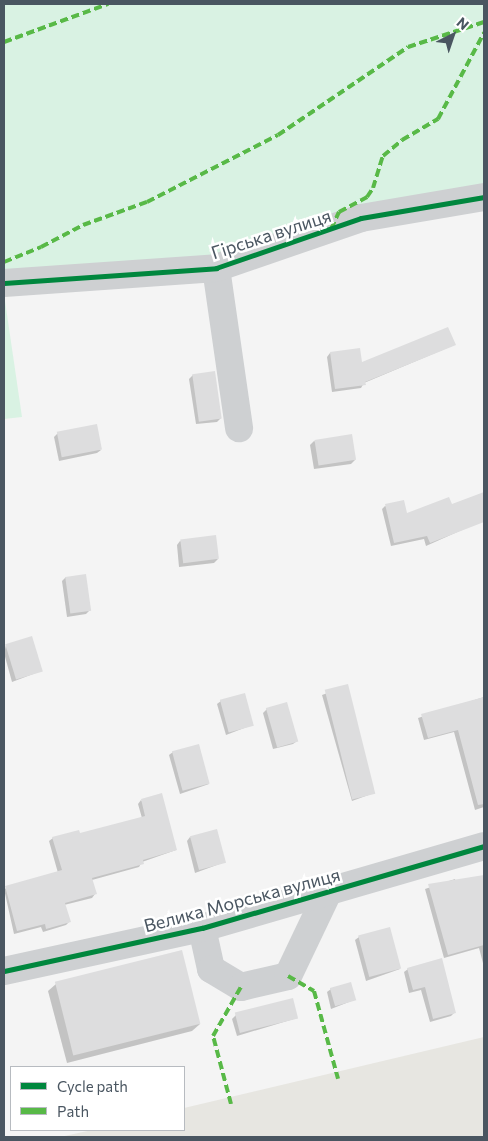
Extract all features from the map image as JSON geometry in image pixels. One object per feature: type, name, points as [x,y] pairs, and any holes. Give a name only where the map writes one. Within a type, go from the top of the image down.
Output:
[{"type":"street","name":"Гірська вулиця","points":[[4,283],[216,268],[360,218],[484,197]]},
{"type":"street","points":[[216,268],[240,428]]},
{"type":"street","name":"Велика Морська вулиця","points":[[4,970],[202,928],[484,846]]},
{"type":"street","points":[[202,928],[211,969],[241,987],[288,976],[328,892]]},
{"type":"green space","points":[[4,4],[484,4],[484,197],[216,268],[4,283]]},
{"type":"green space","points":[[4,294],[22,417],[4,419]]},
{"type":"sand","points":[[484,1037],[484,1137],[60,1137],[87,1131],[185,1131],[185,1108]]},
{"type":"building","points":[[448,327],[456,345],[365,382],[366,385],[335,389],[330,352],[360,348],[362,362]]},
{"type":"building","points":[[215,371],[222,419],[199,422],[192,374]]},
{"type":"building","points":[[97,424],[102,450],[62,457],[57,432]]},
{"type":"building","points":[[352,434],[356,460],[319,466],[314,440]]},
{"type":"building","points":[[484,492],[484,522],[430,543],[427,536],[394,543],[385,504],[404,500],[407,513],[449,497],[452,504]]},
{"type":"building","points":[[216,535],[219,559],[183,563],[180,539]]},
{"type":"building","points":[[86,574],[91,611],[70,614],[65,577]]},
{"type":"building","points":[[32,636],[43,671],[16,680],[5,644]]},
{"type":"building","points":[[348,684],[375,794],[352,799],[325,690]]},
{"type":"building","points":[[245,693],[254,726],[229,733],[220,700]]},
{"type":"building","points":[[484,697],[484,804],[478,805],[458,730],[428,738],[421,714]]},
{"type":"building","points":[[287,702],[298,741],[277,747],[266,708]]},
{"type":"building","points":[[199,744],[210,784],[183,791],[172,751]]},
{"type":"building","points":[[162,793],[177,850],[143,860],[144,864],[92,878],[97,894],[65,903],[71,922],[46,929],[45,924],[17,931],[5,886],[62,870],[52,837],[79,830],[80,833],[145,816],[141,799]]},
{"type":"building","points":[[217,829],[226,863],[199,870],[190,836]]},
{"type":"building","points":[[484,875],[484,945],[448,955],[428,884]]},
{"type":"building","points":[[390,927],[401,969],[369,977],[358,936]]},
{"type":"building","points":[[182,950],[200,1024],[73,1055],[55,982]]},
{"type":"building","points":[[442,958],[456,1013],[433,1019],[425,987],[413,990],[407,968]]},
{"type":"building","points":[[351,982],[356,1000],[335,1006],[330,988]]},
{"type":"building","points":[[293,998],[298,1018],[240,1033],[235,1013]]},
{"type":"marked path","points":[[4,42],[108,4]]},
{"type":"marked path","points":[[4,262],[41,247],[83,225],[147,202],[278,135],[408,47],[484,22]]},
{"type":"marked path","points":[[331,229],[339,212],[367,197],[373,188],[383,156],[402,140],[438,119],[484,33]]},
{"type":"marked path","points":[[288,976],[314,991],[338,1079]]},
{"type":"marked path","points":[[231,1104],[213,1036],[241,987]]},
{"type":"cycle path","points":[[4,283],[216,268],[361,218],[484,197]]},
{"type":"cycle path","points":[[4,971],[202,928],[484,846]]}]
